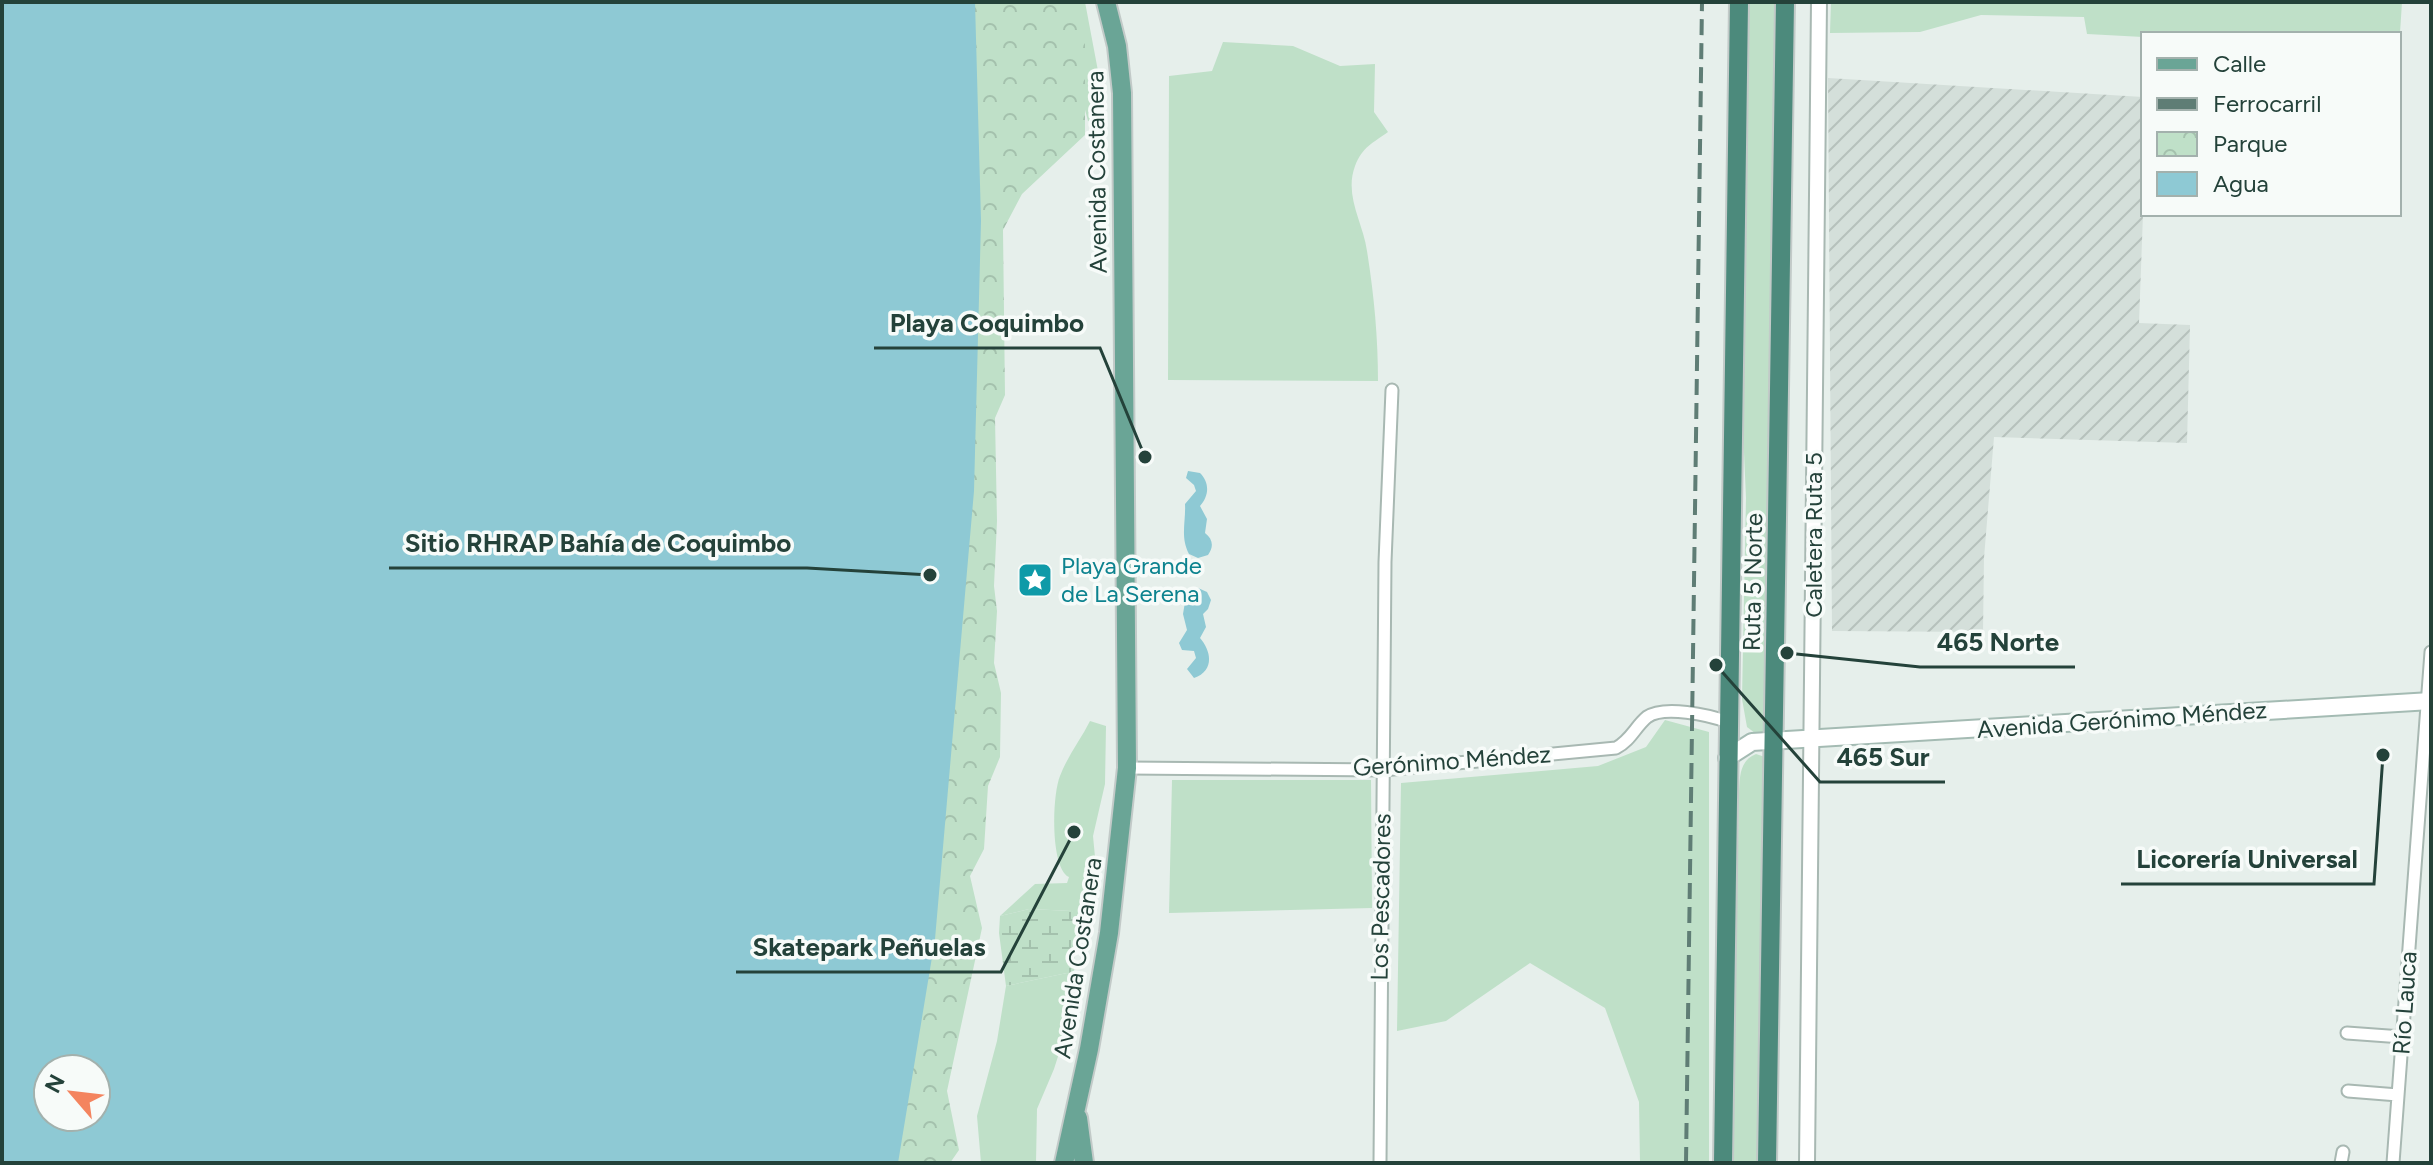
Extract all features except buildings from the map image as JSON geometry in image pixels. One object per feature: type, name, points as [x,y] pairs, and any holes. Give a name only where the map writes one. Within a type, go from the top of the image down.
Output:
[{"type":"highway","name":"Ruta 5 Norte","points":[[1723,1163],[1739,2]]},
{"type":"highway","name":"Ruta 5 Norte","points":[[1767,1163],[1785,2]]},
{"type":"main road","name":"Avenida Costanera","points":[[1064,1163],[1109,933],[1127,768],[1122,93],[1117,46],[1106,2]]},
{"type":"main road","name":"Avenida Gerónimo Méndez","points":[[1813,739],[2430,701]]},
{"type":"main road","name":"Gerónimo Méndez","points":[[1728,722],[1752,742]]},
{"type":"main road","points":[[1727,758],[1752,742],[1813,739]]},
{"type":"main road","name":"Avenida Costanera","points":[[1076,1107],[1084,1163]]},
{"type":"street","name":"Caletera Ruta 5","points":[[1807,1163],[1819,2]]},
{"type":"street","name":"Los Pescadores","points":[[1380,1163],[1385,562],[1392,390]]},
{"type":"street","name":"Río Lauca","points":[[2393,1163],[2430,701],[2431,652]]},
{"type":"street","name":"Gerónimo Méndez","points":[[1127,768],[1383,770],[1616,748],[1633,736],[1645,719],[1658,712],[1710,715],[1728,722]]},
{"type":"street","points":[[2347,1033],[2402,1037]]},
{"type":"street","points":[[2348,1091],[2398,1095]]},
{"type":"shaded area","points":[[1828,78],[2141,97],[2143,216],[2139,323],[2190,325],[2187,443],[1994,437],[1984,558],[1983,632],[1832,631]]},
{"type":"green space","points":[[875,2],[1075,2],[1085,31],[1085,135],[1022,194],[1003,230],[1005,395],[995,418],[997,521],[994,586],[997,611],[994,663],[1001,693],[1000,757],[988,786],[984,849],[970,876],[982,928],[947,1091],[959,1150],[950,1163],[808,1163]]},
{"type":"green space","points":[[1056,2],[1085,2],[1098,71],[1101,124],[1088,121]]},
{"type":"green space","points":[[1749,2],[1779,2],[1766,734],[1755,733],[1747,727],[1742,699],[1746,498],[1742,407]]},
{"type":"green space","points":[[1831,2],[2402,2],[2400,32],[2141,32],[2141,37],[2087,34],[2084,17],[1981,15],[1920,32],[1830,33]]},
{"type":"green space","points":[[1223,42],[1293,46],[1340,66],[1375,64],[1374,112],[1388,132],[1361,154],[1352,177],[1352,188],[1365,240],[1374,300],[1378,381],[1168,380],[1169,76],[1212,71]]},
{"type":"green space","points":[[1665,720],[1709,732],[1709,1163],[1640,1163],[1639,1102],[1605,1008],[1530,963],[1446,1021],[1397,1031],[1401,783],[1598,766],[1646,747]]},
{"type":"green space","points":[[1090,721],[1106,726],[1105,784],[1093,836],[1097,878],[1088,918],[1078,918],[1072,911],[1029,909],[1000,916],[1035,884],[1067,883],[1069,877],[1058,860],[1056,846],[1055,799],[1063,769]]},
{"type":"green space","points":[[1756,754],[1765,757],[1766,766],[1758,1163],[1732,1163],[1739,787],[1743,765]]},
{"type":"green space","points":[[1172,780],[1371,780],[1372,908],[1169,913]]},
{"type":"green space","points":[[1029,909],[1072,911],[1080,914],[1079,918],[1088,918],[1075,952],[1074,974],[1006,986],[999,933],[1000,916]]},
{"type":"green space","points":[[1074,974],[1074,1001],[1054,1069],[1037,1109],[1036,1163],[981,1163],[977,1116],[997,1041],[1006,986]]},
{"type":"water","points":[[2,2],[975,2],[981,221],[974,491],[935,939],[898,1163],[2,1163]]},
{"type":"water","points":[[1188,471],[1200,473],[1207,485],[1207,494],[1200,506],[1207,519],[1205,533],[1212,546],[1208,555],[1198,558],[1189,554],[1185,542],[1185,504],[1196,491],[1186,478]]},
{"type":"water","points":[[1198,588],[1207,592],[1211,600],[1203,614],[1206,627],[1200,638],[1207,649],[1209,661],[1205,671],[1194,678],[1187,669],[1196,658],[1194,651],[1182,650],[1179,643],[1187,630],[1183,614],[1186,596]]},
{"type":"railway","points":[[1686,1163],[1702,2]]},
{"type":"place","name":"Playa Coquimbo","points":[[1145,457]]},
{"type":"place","name":"Sitio RHRAP Bahía de Coquimbo","points":[[930,575]]},
{"type":"place","name":"Playa Grande de La Serena","points":[[1035,580]]},
{"type":"place","name":"465 Norte","points":[[1787,653]]},
{"type":"place","name":"465 Sur","points":[[1716,665]]},
{"type":"place","name":"Licorería Universal","points":[[2383,755]]},
{"type":"place","name":"Skatepark Peñuelas","points":[[1074,832]]}]
